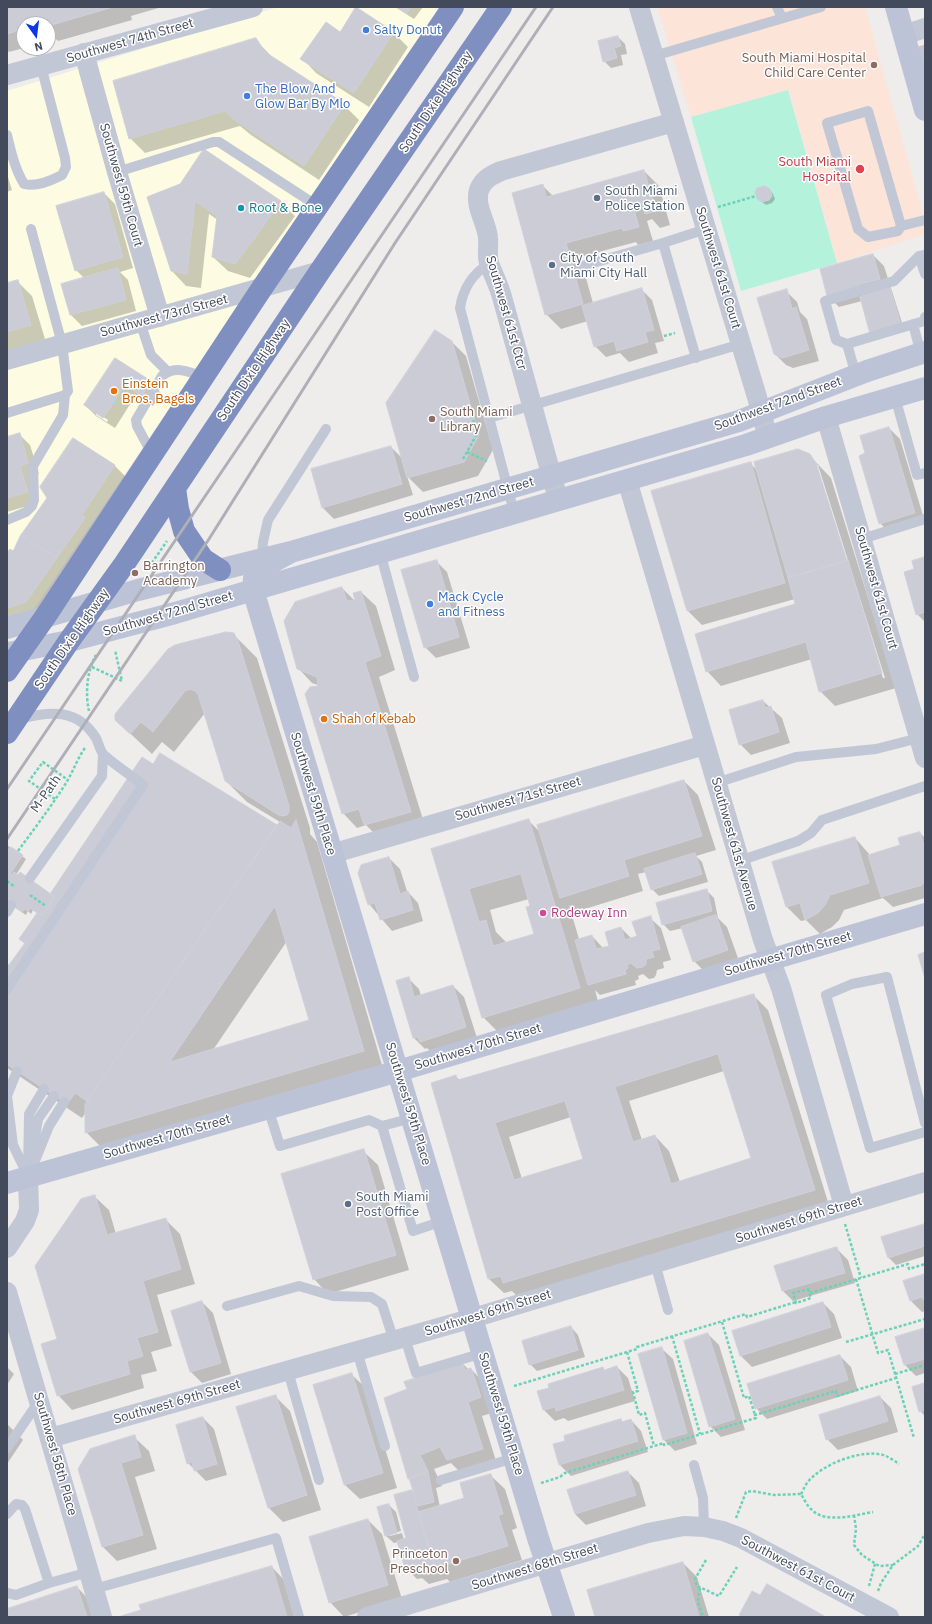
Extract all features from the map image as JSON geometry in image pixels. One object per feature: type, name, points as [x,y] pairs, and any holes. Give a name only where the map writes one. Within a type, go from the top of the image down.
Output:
[{"type":"highway","points":[[7,671],[14,652],[45,617],[153,456],[262,288],[319,207],[453,7]]},
{"type":"highway","name":"South Dixie Highway","points":[[12,727],[69,641],[175,488],[320,271],[501,7]]},
{"type":"highway","points":[[175,488],[178,509],[184,531],[203,559],[220,570]]},
{"type":"street","name":"Southwest 74th Street","points":[[7,75],[216,12],[253,7]]},
{"type":"street","name":"Southwest 61st Court","points":[[640,7],[768,438]]},
{"type":"street","points":[[896,7],[904,35],[918,57],[925,110]]},
{"type":"street","points":[[904,35],[925,28]]},
{"type":"street","name":"Southwest 59th Court","points":[[84,53],[117,172],[160,317]]},
{"type":"street","name":"Southwest 61st Ctcr","points":[[558,500],[501,292],[489,264],[488,238],[478,195],[481,185],[488,178],[501,171],[674,122]]},
{"type":"street","name":"Southwest 73rd Street","points":[[7,360],[320,271]]},
{"type":"street","name":"Southwest 72nd Street","points":[[7,628],[138,590],[291,552],[739,421],[856,375],[923,353]]},
{"type":"street","name":"Southwest 72nd Street","points":[[14,652],[69,641],[253,590],[768,438],[826,418],[925,388]]},
{"type":"street","name":"Southwest 61st Court","points":[[826,418],[925,758]]},
{"type":"street","name":"Southwest 61st Avenue","points":[[627,480],[769,960],[781,988],[844,1214]]},
{"type":"street","points":[[253,590],[254,578],[261,568],[291,552]]},
{"type":"street","name":"Southwest 59th Place","points":[[253,590],[331,854],[473,1318],[538,1538],[564,1617]]},
{"type":"street","name":"Southwest 71st Street","points":[[331,854],[705,744]]},
{"type":"street","name":"Southwest 70th Street","points":[[7,1183],[398,1071],[925,914]]},
{"type":"street","points":[[7,1248],[25,1221],[29,1210],[28,1176]]},
{"type":"street","name":"Southwest 69th Street","points":[[50,1438],[473,1318],[655,1263],[844,1214],[925,1182]]},
{"type":"street","name":"Southwest 58th Place","points":[[7,1292],[102,1617]]},
{"type":"street","name":"Southwest 68th Street","points":[[367,1617],[662,1530],[684,1526],[704,1527]]},
{"type":"street","name":"Southwest 61st Court","points":[[704,1527],[723,1531],[741,1538],[889,1617]]},
{"type":"lane","points":[[777,7],[782,18]]},
{"type":"lane","points":[[654,56],[821,7]]},
{"type":"lane","points":[[7,136],[14,160],[24,184],[40,184],[62,175],[66,167],[65,158],[41,66]]},
{"type":"lane","points":[[901,226],[868,111],[827,123],[858,229],[868,237],[898,231],[901,226],[925,220]]},
{"type":"lane","points":[[117,172],[213,142],[219,142],[319,207]]},
{"type":"lane","points":[[7,520],[26,512],[32,506],[34,500],[33,466],[63,414],[65,395],[68,391],[62,344],[31,229]]},
{"type":"lane","points":[[582,266],[706,229]]},
{"type":"lane","points":[[663,243],[696,358]]},
{"type":"lane","points":[[922,256],[925,274]]},
{"type":"lane","points":[[922,256],[894,281],[824,301],[836,340],[847,344],[924,321],[925,317]]},
{"type":"lane","points":[[489,264],[479,270],[469,282],[462,296],[460,308],[514,512]]},
{"type":"lane","points":[[140,322],[150,355],[167,371]]},
{"type":"lane","points":[[913,324],[923,353]]},
{"type":"lane","points":[[489,418],[741,344]]},
{"type":"lane","points":[[847,344],[856,375]]},
{"type":"lane","points":[[153,456],[136,426],[136,420],[162,376],[167,371],[178,369],[205,377]]},
{"type":"lane","points":[[7,413],[65,395]]},
{"type":"lane","points":[[895,397],[917,475],[925,473]]},
{"type":"lane","points":[[262,559],[263,542],[268,520],[326,429]]},
{"type":"lane","points":[[862,539],[925,519]]},
{"type":"lane","points":[[380,552],[414,678]]},
{"type":"lane","points":[[12,727],[40,714],[61,713],[82,721],[96,738],[103,754],[102,776],[30,878]]},
{"type":"lane","points":[[716,783],[796,757],[876,749],[919,738]]},
{"type":"lane","points":[[7,989],[143,785],[103,754]]},
{"type":"lane","points":[[739,861],[798,841],[811,833],[822,820],[925,786]]},
{"type":"lane","points":[[925,1123],[887,977],[852,984],[826,995],[870,1148],[925,1132]]},
{"type":"lane","points":[[17,1071],[7,1096],[13,1145],[28,1176]]},
{"type":"lane","points":[[28,1176],[28,1114],[44,1089]]},
{"type":"lane","points":[[28,1176],[38,1119],[54,1096]]},
{"type":"lane","points":[[28,1176],[49,1126],[64,1102]]},
{"type":"lane","points":[[268,1108],[280,1146],[369,1120],[382,1126],[412,1118]]},
{"type":"lane","points":[[382,1126],[413,1231],[443,1221]]},
{"type":"lane","points":[[655,1263],[668,1310]]},
{"type":"lane","points":[[227,1306],[299,1286],[333,1296],[371,1297],[382,1304],[416,1373],[483,1353]]},
{"type":"lane","points":[[357,1351],[384,1446]]},
{"type":"lane","points":[[288,1371],[319,1480]]},
{"type":"lane","points":[[7,1448],[39,1401]]},
{"type":"lane","points":[[441,1480],[514,1458]]},
{"type":"lane","points":[[694,1465],[703,1498],[704,1527]]},
{"type":"lane","points":[[7,1514],[16,1504],[22,1505],[25,1509],[49,1582]]},
{"type":"lane","points":[[7,1593],[16,1595],[49,1582],[92,1581],[276,1538],[299,1617]]},
{"type":"path","points":[[716,207],[756,196]]},
{"type":"path","points":[[664,336],[678,332]]},
{"type":"path","points":[[464,459],[477,434],[471,412]]},
{"type":"path","points":[[467,452],[488,461]]},
{"type":"path","points":[[146,569],[151,566],[168,541]]},
{"type":"path","points":[[92,667],[122,681],[115,650]]},
{"type":"path","points":[[90,714],[87,704],[88,681],[96,654]]},
{"type":"path","name":"M-Path","points":[[18,851],[68,780],[80,755],[88,746]]},
{"type":"path","points":[[55,799],[29,781],[43,762],[68,780]]},
{"type":"path","points":[[7,881],[14,886]]},
{"type":"path","points":[[30,895],[48,908]]},
{"type":"path","points":[[844,1214],[861,1278]]},
{"type":"path","points":[[810,1293],[908,1264],[909,1269],[925,1264]]},
{"type":"path","points":[[856,1279],[878,1353],[888,1350],[914,1438]]},
{"type":"path","points":[[514,1386],[638,1349],[637,1347],[746,1314],[747,1317],[811,1298],[808,1289],[793,1293],[796,1302]]},
{"type":"path","points":[[846,1342],[925,1319]]},
{"type":"path","points":[[541,1483],[560,1477],[564,1473],[664,1443],[664,1445],[756,1418],[749,1396],[744,1398],[722,1322]]},
{"type":"path","points":[[672,1336],[700,1434]]},
{"type":"path","points":[[627,1352],[638,1391],[633,1392],[639,1415],[645,1413],[654,1446]]},
{"type":"path","points":[[895,1374],[925,1365]]},
{"type":"path","points":[[755,1415],[836,1391],[837,1396],[896,1378]]},
{"type":"path","points":[[801,1494],[815,1475],[831,1465],[849,1458],[868,1454],[884,1455],[899,1464]]},
{"type":"path","points":[[734,1524],[746,1492],[752,1491],[774,1495],[801,1494]]},
{"type":"path","points":[[801,1494],[812,1510],[825,1517],[873,1512]]},
{"type":"path","points":[[854,1515],[856,1529],[854,1545],[862,1555],[875,1564],[879,1566],[893,1565]]},
{"type":"path","points":[[877,1593],[881,1583],[893,1565],[918,1546],[925,1534]]},
{"type":"path","points":[[706,1560],[695,1579],[697,1586],[719,1596],[737,1567]]},
{"type":"path","points":[[868,1588],[875,1564]]},
{"type":"path","points":[[700,1588],[698,1601],[703,1617]]},
{"type":"shaded area","points":[[278,7],[439,7],[32,612],[7,619],[7,91]]},
{"type":"shaded area","name":"South Miami Hospital","points":[[657,7],[865,7],[925,221],[925,234],[837,263],[789,91],[691,117]]},
{"type":"green space","points":[[788,90],[837,263],[741,291],[691,117]]},
{"type":"building","points":[[7,7],[113,7],[56,24],[56,16],[16,16],[16,31],[7,34]]},
{"type":"building","points":[[356,7],[394,32],[354,93],[300,59],[326,22],[340,32]]},
{"type":"building","points":[[397,7],[411,7],[407,13]]},
{"type":"building","points":[[618,36],[621,46],[614,48],[617,58],[603,62],[598,41]]},
{"type":"building","points":[[256,38],[265,52],[345,104],[304,166],[236,121],[225,111],[129,139],[113,81]]},
{"type":"building","name":"Root & Bone","points":[[204,149],[281,201],[235,264],[212,257],[217,216],[195,201],[187,274],[171,271],[147,197],[180,184]]},
{"type":"building","points":[[644,170],[656,211],[645,214],[642,204],[633,206],[639,227],[623,231],[622,228],[566,243],[583,304],[545,315],[512,193],[543,184],[546,197]]},
{"type":"building","points":[[765,186],[770,189],[772,196],[769,200],[762,202],[757,199],[755,192],[757,188]]},
{"type":"building","points":[[104,192],[123,257],[75,271],[56,206]]},
{"type":"building","points":[[873,254],[880,279],[858,285],[859,288],[827,296],[820,269]]},
{"type":"building","points":[[118,268],[126,300],[70,315],[61,284]]},
{"type":"building","points":[[18,280],[31,325],[7,332],[7,283]]},
{"type":"building","points":[[642,288],[654,330],[645,332],[648,342],[617,351],[614,341],[594,347],[582,306]]},
{"type":"building","points":[[890,288],[901,325],[870,334],[860,297]]},
{"type":"building","points":[[787,289],[792,309],[796,307],[809,350],[782,358],[774,354],[757,298]]},
{"type":"building","name":"South Miami Library","points":[[435,330],[452,341],[479,435],[464,462],[407,478],[386,403]]},
{"type":"building","points":[[115,358],[151,381],[142,396],[125,385],[103,418],[84,405]]},
{"type":"building","points":[[889,427],[915,513],[879,524],[859,456],[865,453],[860,436]]},
{"type":"building","points":[[20,433],[28,463],[20,466],[28,492],[7,498],[7,437]]},
{"type":"building","points":[[73,438],[115,465],[82,515],[85,518],[57,558],[21,535],[47,498],[40,487]]},
{"type":"building","points":[[391,446],[402,484],[322,508],[311,469]]},
{"type":"building","points":[[798,449],[810,454],[816,463],[847,561],[788,578],[754,462]]},
{"type":"building","points":[[751,462],[785,583],[687,611],[651,491]]},
{"type":"building","points":[[21,535],[57,558],[26,602],[7,608],[7,553],[10,549],[13,551]]},
{"type":"building","points":[[925,557],[925,612],[916,615],[904,572],[914,569],[912,561]]},
{"type":"building","name":"Mack Cycle and Fitness","points":[[437,560],[459,637],[424,648],[401,570]]},
{"type":"building","points":[[848,560],[882,673],[819,692],[806,642],[706,672],[695,634],[795,604],[788,578]]},
{"type":"building","points":[[342,587],[347,601],[355,600],[353,593],[361,591],[381,656],[365,662],[411,812],[364,825],[359,809],[342,814],[305,694],[310,687],[318,686],[317,677],[297,669],[284,621],[295,602]]},
{"type":"building","points":[[226,632],[234,633],[238,641],[289,806],[289,812],[287,815],[282,816],[277,814],[225,781],[198,694],[195,691],[190,689],[185,691],[153,732],[141,722],[130,734],[115,720],[115,714],[168,649],[175,645]]},
{"type":"building","points":[[763,700],[765,708],[771,706],[779,732],[739,745],[729,710]]},
{"type":"building","points":[[160,753],[277,825],[87,1101],[75,1093],[67,1104],[7,1064],[7,964],[9,965],[25,943],[19,939],[37,913],[42,916],[55,897],[50,894],[142,757],[153,764]]},
{"type":"building","points":[[684,780],[702,836],[624,860],[629,876],[560,898],[537,825]]},
{"type":"building","name":"Rodeway Inn","points":[[529,819],[580,988],[482,1018],[431,849]],"holes":[[[521,874],[530,906],[526,907],[534,934],[493,946],[486,920],[479,922],[469,889]]]},
{"type":"building","points":[[296,820],[364,1051],[85,1133],[85,1105],[87,1101],[280,821],[291,828]],"holes":[[[275,906],[309,1020],[170,1062]]]},
{"type":"building","points":[[920,832],[925,849],[925,880],[922,885],[881,897],[868,855],[900,845],[898,838]]},
{"type":"building","points":[[855,837],[869,883],[830,895],[825,905],[818,913],[805,920],[800,903],[786,907],[772,862]]},
{"type":"building","points":[[11,847],[23,855],[10,874],[12,875],[14,872],[18,875],[20,872],[55,897],[42,916],[30,908],[28,911],[24,909],[22,912],[7,902],[7,852]]},
{"type":"building","points":[[695,853],[702,874],[651,890],[644,869]]},
{"type":"building","points":[[389,857],[400,894],[408,891],[413,910],[380,920],[375,903],[368,905],[358,873],[361,865]]},
{"type":"building","points":[[707,889],[712,911],[662,925],[656,903]]},
{"type":"building","points":[[716,915],[728,950],[693,962],[681,927]]},
{"type":"building","points":[[651,916],[660,949],[652,951],[654,957],[646,959],[646,964],[643,967],[637,968],[631,963],[627,965],[628,968],[625,970],[626,974],[588,985],[575,940],[592,935],[596,949],[609,946],[605,932],[621,927],[625,940],[637,936],[632,922]]},
{"type":"building","points":[[925,952],[925,978],[918,955]]},
{"type":"building","points":[[409,977],[414,997],[453,985],[466,1027],[420,1042],[418,1037],[413,1038],[396,981]]},
{"type":"building","points":[[754,994],[815,1190],[503,1283],[501,1276],[488,1279],[431,1083],[456,1075],[457,1080]],"holes":[[[718,1054],[751,1158],[671,1184],[655,1135],[633,1142],[615,1087]],[[565,1101],[583,1159],[514,1180],[495,1123]]]},
{"type":"building","points":[[364,1149],[396,1255],[313,1280],[281,1174]]},
{"type":"building","points":[[95,1195],[107,1235],[166,1218],[181,1269],[143,1281],[158,1332],[137,1338],[143,1356],[127,1361],[130,1374],[57,1396],[41,1344],[57,1339],[35,1266],[81,1199]]},
{"type":"building","points":[[925,1224],[925,1246],[888,1258],[881,1237]]},
{"type":"building","points":[[837,1247],[845,1273],[782,1291],[774,1266]]},
{"type":"building","points":[[925,1274],[925,1302],[922,1297],[910,1301],[903,1281]]},
{"type":"building","points":[[202,1301],[221,1363],[190,1372],[171,1311]]},
{"type":"building","points":[[823,1302],[831,1327],[740,1356],[732,1331]]},
{"type":"building","points":[[571,1326],[578,1350],[529,1365],[522,1341]]},
{"type":"building","points":[[925,1328],[925,1359],[904,1365],[895,1337]]},
{"type":"building","points":[[708,1333],[735,1419],[709,1427],[684,1341]]},
{"type":"building","points":[[662,1347],[687,1433],[663,1440],[638,1354]]},
{"type":"building","points":[[840,1355],[848,1380],[755,1409],[747,1384]]},
{"type":"building","points":[[462,1362],[465,1370],[471,1368],[481,1397],[468,1402],[483,1449],[447,1460],[440,1447],[420,1455],[428,1471],[408,1479],[384,1398],[407,1389],[404,1382]]},
{"type":"building","points":[[617,1366],[624,1390],[556,1411],[555,1407],[543,1410],[537,1391],[549,1388],[548,1384],[603,1367],[604,1370]]},
{"type":"building","points":[[352,1373],[383,1473],[344,1485],[313,1385]]},
{"type":"building","points":[[925,1383],[925,1410],[919,1412],[912,1387]]},
{"type":"building","points":[[276,1395],[307,1495],[268,1508],[236,1407]]},
{"type":"building","points":[[880,1396],[888,1421],[826,1440],[819,1415]]},
{"type":"building","points":[[203,1417],[217,1464],[194,1471],[192,1462],[187,1464],[176,1425]]},
{"type":"building","points":[[621,1419],[622,1422],[631,1419],[638,1441],[559,1465],[553,1444],[565,1441],[564,1436]]},
{"type":"building","points":[[135,1435],[141,1457],[121,1463],[143,1535],[102,1547],[78,1469],[90,1449]]},
{"type":"building","points":[[628,1471],[636,1495],[575,1514],[567,1490]]},
{"type":"building","points":[[428,1472],[434,1502],[418,1506],[409,1478]]},
{"type":"building","points":[[491,1474],[503,1514],[498,1515],[508,1546],[435,1568],[418,1512],[464,1498],[460,1483]]},
{"type":"building","points":[[412,1490],[435,1568],[417,1573],[415,1566],[405,1569],[397,1541],[406,1538],[394,1495]]},
{"type":"building","points":[[389,1504],[397,1533],[385,1536],[377,1507]]},
{"type":"building","points":[[368,1519],[388,1585],[329,1603],[309,1537]]},
{"type":"building","points":[[683,1562],[699,1617],[595,1617],[587,1590]]},
{"type":"building","points":[[272,1566],[287,1617],[121,1617],[141,1610],[139,1605]]},
{"type":"building","points":[[767,1584],[826,1617],[743,1617],[739,1615],[752,1591],[760,1595]]},
{"type":"building","points":[[77,1586],[87,1617],[7,1617],[7,1609]]},
{"type":"railway","points":[[7,789],[536,7]]},
{"type":"railway","points":[[7,839],[209,539],[395,243],[553,7]]},
{"type":"place","name":"Salty Donut","points":[[366,30]]},
{"type":"place","name":"South Miami Hospital Child Care Center","points":[[874,65]]},
{"type":"place","name":"The Blow And Glow Bar By Mlo","points":[[247,96]]},
{"type":"place","name":"South Miami Hospital","points":[[860,169]]},
{"type":"place","name":"South Miami Police Station","points":[[597,198]]},
{"type":"place","name":"Root & Bone","points":[[241,208]]},
{"type":"place","name":"City of South Miami City Hall","points":[[552,265]]},
{"type":"place","name":"Einstein Bros. Bagels","points":[[114,391]]},
{"type":"place","name":"South Miami Library","points":[[432,419]]},
{"type":"place","name":"Barrington Academy","points":[[135,573]]},
{"type":"place","name":"Mack Cycle and Fitness","points":[[430,604]]},
{"type":"place","name":"Shah of Kebab","points":[[324,719]]},
{"type":"place","name":"Rodeway Inn","points":[[543,913]]},
{"type":"place","name":"South Miami Post Office","points":[[348,1204]]},
{"type":"place","name":"Princeton Preschool","points":[[456,1561]]}]
